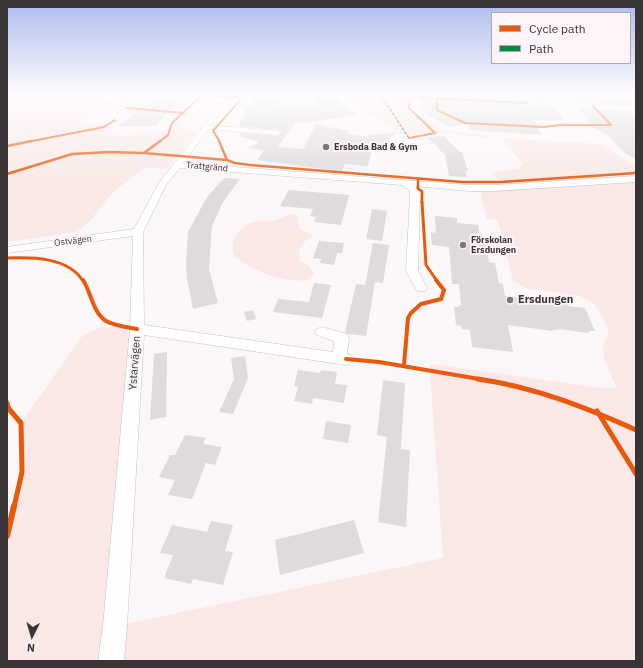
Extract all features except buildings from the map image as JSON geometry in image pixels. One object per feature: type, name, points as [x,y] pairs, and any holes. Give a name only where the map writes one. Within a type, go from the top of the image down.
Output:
[{"type":"street","points":[[207,127],[276,132]]},
{"type":"street","name":"Ystarvägen","points":[[111,661],[138,329],[138,232],[162,185],[207,127]]},
{"type":"street","name":"Trattgränd","points":[[178,165],[468,188],[494,188],[636,178]]},
{"type":"street","points":[[403,182],[414,190],[420,201],[412,271],[421,288]]},
{"type":"street","name":"Ostvägen","points":[[7,250],[138,232]]},
{"type":"street","points":[[138,329],[343,359],[342,338],[322,332]]},
{"type":"shaded area","points":[[7,125],[108,125],[113,129],[111,132],[118,135],[128,136],[178,128],[188,129],[196,133],[167,169],[144,168],[111,194],[90,221],[77,232],[7,242]]},
{"type":"shaded area","points":[[388,125],[436,125],[447,131],[489,135],[493,137],[484,138],[441,132],[402,135],[397,133]]},
{"type":"shaded area","points":[[503,138],[600,144],[636,167],[636,661],[7,661],[7,536],[22,472],[21,423],[82,336],[101,327],[137,329],[115,626],[443,558],[430,371],[431,364],[600,388],[617,388],[604,360],[603,346],[609,333],[603,317],[594,304],[580,296],[526,288],[513,281],[498,220],[487,219],[481,196],[482,192],[458,190],[462,182],[500,182],[491,172],[518,169],[523,163],[502,140]]},
{"type":"shaded area","points":[[293,214],[297,216],[300,229],[312,235],[312,237],[306,240],[299,250],[300,261],[309,266],[314,273],[311,279],[281,279],[252,268],[235,257],[233,247],[236,236],[248,224],[253,222],[270,222]]},
{"type":"marked path","points":[[401,125],[409,138]]},
{"type":"cycle path","points":[[7,146],[86,131],[107,125]]},
{"type":"cycle path","points":[[7,174],[72,154],[109,152],[144,153],[168,135],[171,125]]},
{"type":"cycle path","points":[[218,125],[213,131],[223,148],[227,160]]},
{"type":"cycle path","points":[[409,138],[435,133],[427,125]]},
{"type":"cycle path","points":[[508,125],[544,127],[559,125]]},
{"type":"cycle path","points":[[144,153],[227,160],[235,163],[250,165],[462,182],[501,182],[636,173]]},
{"type":"cycle path","points":[[404,365],[408,318],[417,306],[441,299],[444,290],[426,265],[422,191],[418,189],[418,179]]},
{"type":"cycle path","points":[[7,258],[42,259],[64,265],[82,278],[88,288],[96,309],[105,320],[137,329]]},
{"type":"cycle path","points":[[346,359],[379,362],[517,386],[578,405],[636,430]]},
{"type":"cycle path","points":[[7,403],[9,409],[21,423],[22,450],[22,472],[7,536]]},
{"type":"cycle path","points":[[597,411],[636,474]]},
{"type":"place","name":"Ersboda Bad & Gym","points":[[326,147]]},
{"type":"place","name":"Förskolan Ersdungen","points":[[463,245]]},
{"type":"place","name":"Ersdungen","points":[[510,300]]}]
